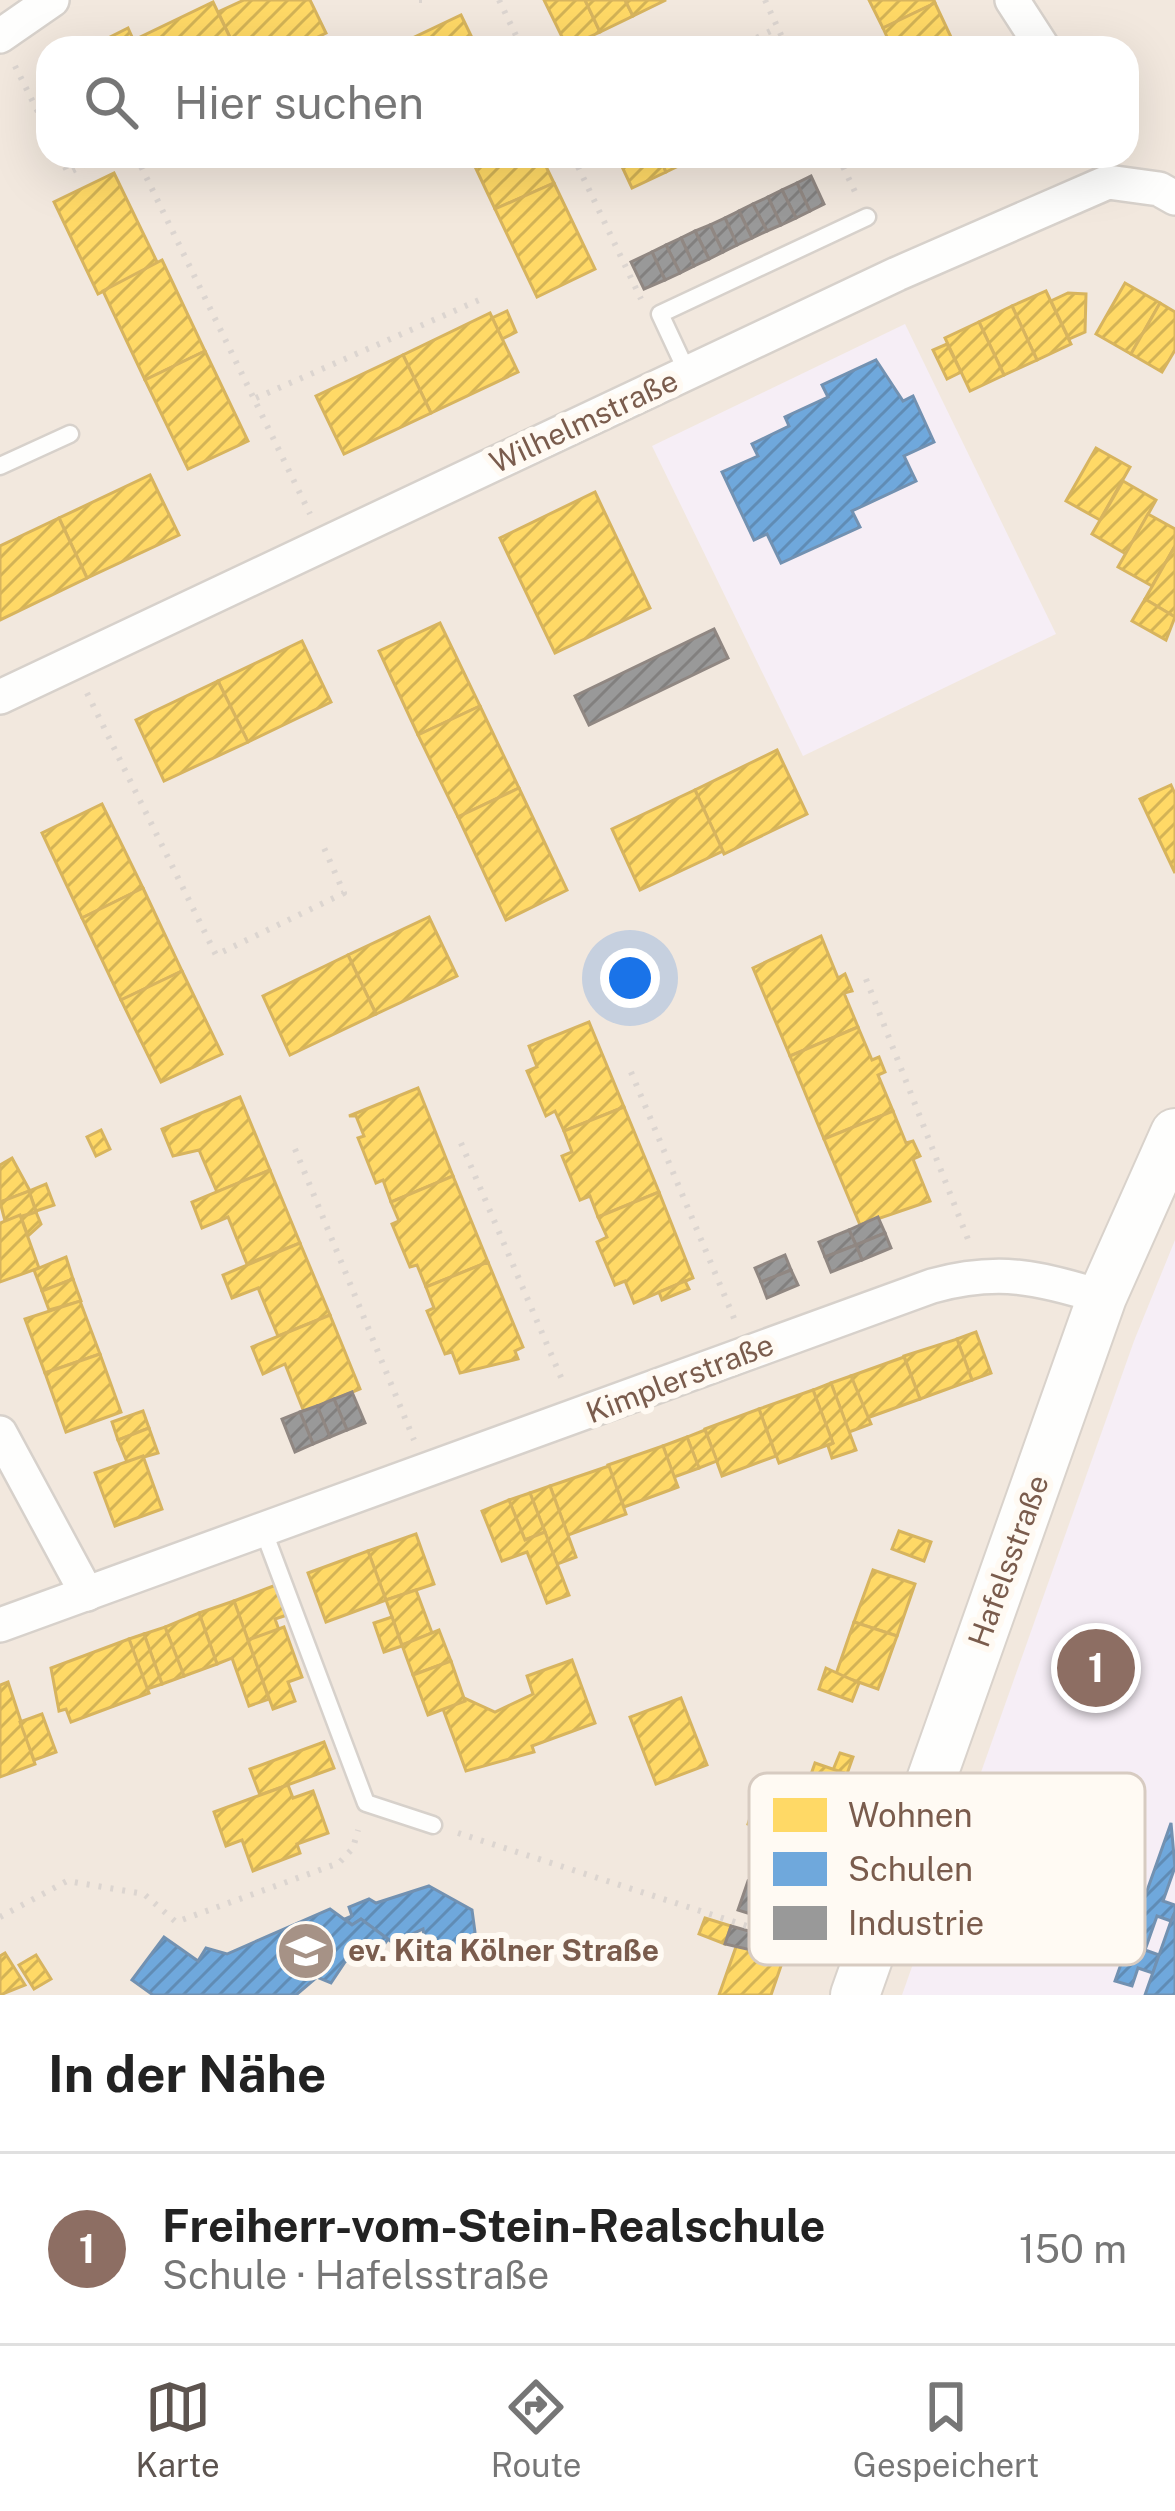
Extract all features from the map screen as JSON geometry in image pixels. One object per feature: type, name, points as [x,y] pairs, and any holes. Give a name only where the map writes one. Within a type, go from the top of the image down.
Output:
[{"type":"main road","name":"Hafelsstraße","points":[[934,1773],[1102,1297],[1175,1133]]},
{"type":"street","points":[[0,36],[52,0]]},
{"type":"street","points":[[1012,0],[1035,36]]},
{"type":"street","name":"Wilhelmstraße","points":[[0,697],[688,374],[1107,169],[1175,198]]},
{"type":"street","name":"Kimplerstraße","points":[[0,1625],[428,1473],[749,1352],[981,1273],[1046,1280],[1102,1297]]},
{"type":"street","points":[[0,1433],[87,1594]]},
{"type":"lane","points":[[688,374],[660,314],[867,217]]},
{"type":"lane","points":[[0,466],[70,434]]},
{"type":"lane","points":[[263,1532],[366,1803],[433,1825]]},
{"type":"path","points":[[499,0],[516,36]]},
{"type":"path","points":[[765,0],[781,36]]},
{"type":"path","points":[[760,36],[777,28]]},
{"type":"path","points":[[0,36],[36,108]]},
{"type":"path","points":[[142,168],[323,543]]},
{"type":"path","points":[[579,168],[650,318]]},
{"type":"path","points":[[844,168],[867,217]]},
{"type":"path","points":[[256,398],[486,298]]},
{"type":"path","points":[[73,662],[215,955],[344,893],[321,841]]},
{"type":"path","points":[[866,979],[981,1273]]},
{"type":"path","points":[[631,1072],[749,1352]]},
{"type":"path","points":[[460,1143],[578,1417]]},
{"type":"path","points":[[295,1149],[428,1473]]},
{"type":"path","points":[[0,1917],[67,1881],[144,1894],[176,1922],[339,1863],[353,1848],[366,1803]]},
{"type":"path","points":[[433,1825],[749,1940]]},
{"type":"path","points":[[816,1965],[860,1981]]},
{"type":"shaded area","points":[[0,0],[1175,0],[1175,1995],[0,1995]]},
{"type":"shaded area","points":[[905,324],[1056,634],[803,756],[652,446]]},
{"type":"shaded area","points":[[1175,1240],[1175,1995],[902,1995],[913,1965],[1145,1965],[1145,1773],[981,1773],[1134,1341]]},
{"type":"building: Wohnen","points":[[244,0],[310,0],[326,33],[229,36],[218,12]]},
{"type":"building: Wohnen","points":[[544,0],[585,0],[600,32],[562,36]]},
{"type":"building: Wohnen","points":[[585,0],[625,0],[633,16],[600,32]]},
{"type":"building: Wohnen","points":[[625,0],[666,0],[633,16]]},
{"type":"building: Wohnen","points":[[869,0],[934,0],[935,3],[883,28]]},
{"type":"building: Wohnen","points":[[213,2],[229,36],[142,36]]},
{"type":"building: Wohnen","points":[[935,3],[951,36],[887,36],[883,28]]},
{"type":"building: Wohnen","points":[[461,15],[471,36],[417,36]]},
{"type":"building: Wohnen","points":[[476,168],[547,168],[554,183],[495,209]]},
{"type":"building: Wohnen","points":[[623,168],[664,168],[666,172],[632,188]]},
{"type":"building: Wohnen","points":[[114,173],[158,264],[98,294],[54,202]]},
{"type":"building: Wohnen","points":[[554,183],[595,269],[537,297],[495,209]]},
{"type":"building: Wohnen","points":[[162,260],[205,351],[145,380],[103,291]]},
{"type":"building: Wohnen","points":[[1125,283],[1160,303],[1131,354],[1096,334]]},
{"type":"building: Wohnen","points":[[1046,291],[1071,344],[1037,360],[1012,306]]},
{"type":"building: Wohnen","points":[[1068,293],[1086,294],[1085,332],[1069,339],[1051,301]]},
{"type":"building: Wohnen","points":[[1160,303],[1175,312],[1175,350],[1162,372],[1131,354]]},
{"type":"building: Wohnen","points":[[1012,306],[1037,360],[1004,375],[979,322]]},
{"type":"building: Wohnen","points":[[507,311],[516,332],[502,339],[492,318]]},
{"type":"building: Wohnen","points":[[490,313],[518,372],[431,413],[403,355]]},
{"type":"building: Wohnen","points":[[979,322],[1004,375],[970,391],[945,338]]},
{"type":"building: Wohnen","points":[[947,344],[961,372],[947,379],[933,350]]},
{"type":"building: Wohnen","points":[[205,351],[248,441],[188,469],[145,380]]},
{"type":"building: Wohnen","points":[[403,355],[431,413],[344,454],[316,396]]},
{"type":"building: Wohnen","points":[[1096,448],[1130,467],[1100,520],[1066,501]]},
{"type":"building: Wohnen","points":[[150,475],[179,535],[87,578],[59,518]]},
{"type":"building: Wohnen","points":[[1123,481],[1156,500],[1126,554],[1092,534]]},
{"type":"building: Wohnen","points":[[595,492],[650,608],[555,653],[500,538]]},
{"type":"building: Wohnen","points":[[1148,514],[1175,529],[1175,546],[1152,586],[1118,567]]},
{"type":"building: Wohnen","points":[[59,518],[87,578],[0,620],[0,546]]},
{"type":"building: Wohnen","points":[[1175,546],[1175,617],[1145,599]]},
{"type":"building: Wohnen","points":[[1145,599],[1175,617],[1166,640],[1132,621]]},
{"type":"building: Wohnen","points":[[440,623],[480,706],[418,735],[379,651]]},
{"type":"building: Wohnen","points":[[302,641],[331,702],[248,742],[218,681]]},
{"type":"building: Wohnen","points":[[218,681],[248,742],[164,781],[136,720]]},
{"type":"building: Wohnen","points":[[480,706],[519,788],[458,817],[418,735]]},
{"type":"building: Wohnen","points":[[777,750],[807,814],[724,854],[695,790]]},
{"type":"building: Wohnen","points":[[1171,785],[1175,794],[1175,873],[1140,799]]},
{"type":"building: Wohnen","points":[[519,788],[567,890],[506,920],[458,817]]},
{"type":"building: Wohnen","points":[[695,790],[723,851],[640,890],[612,829]]},
{"type":"building: Wohnen","points":[[102,804],[143,888],[82,918],[42,833]]},
{"type":"building: Wohnen","points":[[143,888],[182,971],[121,1000],[82,918]]},
{"type":"building: Wohnen","points":[[429,917],[457,976],[376,1014],[348,955]]},
{"type":"building: Wohnen","points":[[821,936],[838,978],[845,974],[852,991],[844,993],[858,1027],[790,1056],[753,968]]},
{"type":"building: Wohnen","points":[[348,955],[376,1014],[290,1055],[263,996]]},
{"type":"building: Wohnen","points":[[182,971],[222,1054],[161,1082],[121,1000]]},
{"type":"building: Wohnen","points":[[589,1022],[624,1107],[564,1131],[555,1111],[546,1116],[527,1071],[537,1067],[529,1046]]},
{"type":"building: Wohnen","points":[[858,1027],[872,1060],[879,1057],[885,1072],[878,1075],[893,1111],[824,1139],[790,1056]]},
{"type":"building: Wohnen","points":[[418,1088],[453,1176],[391,1202],[383,1180],[376,1183],[358,1138],[364,1136],[356,1116],[349,1116]]},
{"type":"building: Wohnen","points":[[240,1097],[270,1170],[217,1192],[199,1150],[173,1156],[162,1129]]},
{"type":"building: Wohnen","points":[[624,1107],[659,1192],[598,1217],[590,1196],[580,1200],[562,1156],[572,1152],[564,1131]]},
{"type":"building: Wohnen","points":[[893,1111],[906,1143],[913,1141],[920,1156],[913,1159],[930,1201],[860,1225],[824,1139]]},
{"type":"building: Wohnen","points":[[101,1130],[110,1149],[96,1156],[87,1137]]},
{"type":"building: Wohnen","points":[[12,1158],[30,1191],[0,1202],[0,1165]]},
{"type":"building: Wohnen","points":[[270,1170],[300,1243],[247,1264],[228,1217],[202,1228],[192,1202]]},
{"type":"building: Wohnen","points":[[453,1176],[488,1262],[426,1287],[417,1265],[410,1267],[392,1224],[399,1221],[391,1202]]},
{"type":"building: Wohnen","points":[[46,1184],[54,1205],[36,1211],[29,1191]]},
{"type":"building: Wohnen","points":[[29,1191],[36,1212],[5,1221],[0,1202]]},
{"type":"building: Wohnen","points":[[659,1192],[693,1278],[634,1303],[625,1281],[615,1285],[597,1242],[607,1237],[598,1217]]},
{"type":"building: Wohnen","points":[[36,1212],[41,1224],[28,1236],[21,1217]]},
{"type":"building: Wohnen","points":[[20,1215],[39,1268],[0,1282],[0,1223]]},
{"type":"building: Wohnen","points":[[300,1243],[330,1315],[278,1336],[258,1288],[232,1298],[223,1275]]},
{"type":"building: Wohnen","points":[[66,1257],[73,1279],[42,1291],[34,1270]]},
{"type":"building: Wohnen","points":[[488,1262],[523,1347],[515,1351],[518,1359],[460,1373],[452,1352],[445,1354],[427,1311],[434,1308],[426,1287]]},
{"type":"building: Wohnen","points":[[73,1279],[81,1301],[49,1310],[42,1291]]},
{"type":"building: Wohnen","points":[[685,1281],[689,1289],[662,1300],[659,1292]]},
{"type":"building: Wohnen","points":[[80,1301],[100,1354],[45,1373],[25,1319]]},
{"type":"building: Wohnen","points":[[330,1315],[360,1389],[304,1412],[285,1364],[263,1374],[252,1347]]},
{"type":"building: Wohnen","points":[[976,1332],[991,1373],[972,1380],[957,1339]]},
{"type":"building: Wohnen","points":[[957,1339],[972,1380],[920,1399],[904,1356]]},
{"type":"building: Wohnen","points":[[100,1354],[121,1412],[66,1432],[45,1373]]},
{"type":"building: Wohnen","points":[[904,1357],[920,1399],[867,1418],[851,1376]]},
{"type":"building: Wohnen","points":[[851,1376],[871,1424],[849,1432],[831,1383]]},
{"type":"building: Wohnen","points":[[831,1383],[856,1450],[832,1458],[828,1446],[833,1443],[813,1390]]},
{"type":"building: Wohnen","points":[[813,1390],[833,1443],[779,1463],[759,1409]]},
{"type":"building: Wohnen","points":[[759,1409],[776,1456],[722,1476],[705,1429]]},
{"type":"building: Wohnen","points":[[143,1411],[149,1428],[118,1440],[112,1422]]},
{"type":"building: Wohnen","points":[[149,1428],[158,1453],[127,1462],[118,1440]]},
{"type":"building: Wohnen","points":[[705,1430],[717,1461],[699,1468],[687,1437]]},
{"type":"building: Wohnen","points":[[687,1437],[699,1468],[674,1477],[663,1446]]},
{"type":"building: Wohnen","points":[[663,1446],[678,1487],[624,1507],[608,1465]]},
{"type":"building: Wohnen","points":[[143,1456],[162,1509],[115,1526],[95,1473]]},
{"type":"building: Wohnen","points":[[609,1466],[626,1514],[568,1535],[550,1486]]},
{"type":"building: Wohnen","points":[[550,1486],[576,1557],[557,1564],[530,1493]]},
{"type":"building: Wohnen","points":[[530,1493],[545,1532],[525,1540],[509,1500]]},
{"type":"building: Wohnen","points":[[509,1500],[525,1540],[545,1532],[569,1595],[547,1603],[527,1552],[502,1561],[482,1511]]},
{"type":"building: Wohnen","points":[[899,1531],[931,1542],[924,1561],[892,1549]]},
{"type":"building: Wohnen","points":[[416,1534],[434,1584],[386,1600],[368,1551]]},
{"type":"building: Wohnen","points":[[368,1551],[386,1600],[326,1622],[308,1573]]},
{"type":"building: Wohnen","points":[[873,1570],[915,1584],[897,1636],[854,1622]]},
{"type":"building: Wohnen","points":[[276,1585],[287,1615],[275,1619],[279,1630],[248,1640],[234,1601]]},
{"type":"building: Wohnen","points":[[416,1590],[432,1633],[402,1645],[386,1600]]},
{"type":"building: Wohnen","points":[[234,1601],[269,1699],[249,1706],[232,1658],[217,1664],[199,1613]]},
{"type":"building: Wohnen","points":[[199,1613],[217,1664],[184,1676],[165,1627]]},
{"type":"building: Wohnen","points":[[392,1617],[402,1646],[384,1652],[374,1623]]},
{"type":"building: Wohnen","points":[[854,1622],[897,1636],[878,1689],[836,1674]]},
{"type":"building: Wohnen","points":[[165,1627],[184,1676],[162,1684],[144,1634]]},
{"type":"building: Wohnen","points":[[284,1627],[302,1677],[288,1682],[295,1701],[273,1709],[248,1640]]},
{"type":"building: Wohnen","points":[[439,1630],[451,1661],[413,1675],[402,1645]]},
{"type":"building: Wohnen","points":[[144,1634],[162,1684],[147,1689],[129,1639]]},
{"type":"building: Wohnen","points":[[129,1639],[149,1693],[71,1722],[66,1709],[59,1711],[51,1668]]},
{"type":"building: Wohnen","points":[[572,1660],[595,1723],[532,1746],[534,1752],[466,1771],[443,1709],[464,1698],[495,1712],[533,1694],[527,1676]]},
{"type":"building: Wohnen","points":[[451,1661],[465,1701],[428,1715],[413,1675]]},
{"type":"building: Wohnen","points":[[826,1668],[859,1683],[852,1701],[819,1689]]},
{"type":"building: Wohnen","points":[[8,1682],[35,1764],[0,1777],[0,1685]]},
{"type":"building: Wohnen","points":[[681,1698],[707,1765],[656,1784],[630,1717]]},
{"type":"building: Wohnen","points":[[42,1714],[56,1752],[34,1760],[20,1722]]},
{"type":"building: Wohnen","points":[[324,1742],[334,1768],[260,1795],[250,1769]]},
{"type":"building: Wohnen","points":[[840,1753],[853,1757],[847,1773],[833,1770]]},
{"type":"building: Wohnen","points":[[815,1763],[844,1773],[811,1773]]},
{"type":"building: Wohnen","points":[[288,1785],[293,1798],[313,1791],[328,1833],[297,1844],[300,1853],[253,1871],[242,1840],[226,1846],[214,1812]]},
{"type":"building: Wohnen","points":[[705,1918],[731,1926],[725,1944],[699,1934]]},
{"type":"building: Wohnen","points":[[737,1944],[749,1948],[749,1965],[781,1965],[771,1995],[719,1995]]},
{"type":"building: Wohnen","points":[[5,1953],[25,1985],[0,1995],[0,1956]]},
{"type":"building: Wohnen","points":[[36,1955],[51,1979],[34,1989],[19,1965]]},
{"type":"building: Schulen","points":[[876,360],[903,401],[913,396],[934,442],[904,456],[916,481],[852,511],[860,527],[781,563],[767,534],[754,540],[722,472],[758,456],[752,444],[789,426],[785,417],[828,397],[822,385]]},
{"type":"building: Schulen","points":[[1171,1823],[1175,1867],[1163,1901],[1175,1905],[1175,1912],[1171,1921],[1157,1916],[1145,1950],[1145,1896]]},
{"type":"building: Schulen","points":[[429,1886],[472,1910],[475,1932],[461,1951],[447,1953],[425,1941],[423,1929],[393,1943],[361,1919],[352,1925],[345,1919],[352,1916],[349,1907],[369,1899],[376,1903]]},
{"type":"building: Schulen","name":"ev. Kita Kölner Straße","points":[[330,1909],[352,1925],[361,1919],[388,1939],[373,1960],[360,1954],[345,1962],[331,1983],[317,1977],[296,1995],[153,1995],[132,1980],[164,1937],[198,1961],[206,1948],[227,1954]]},
{"type":"building: Schulen","points":[[1175,1912],[1175,1995],[1145,1995],[1171,1921]]},
{"type":"building: Schulen","points":[[1145,1950],[1159,1955],[1153,1973],[1138,1968],[1132,1986],[1115,1981],[1121,1965],[1145,1965]]},
{"type":"building: Industrie","points":[[811,176],[824,204],[810,211],[797,183]]},
{"type":"building: Industrie","points":[[797,183],[810,211],[796,218],[782,190]]},
{"type":"building: Industrie","points":[[782,190],[796,218],[781,225],[768,197]]},
{"type":"building: Industrie","points":[[768,197],[781,225],[767,231],[753,204]]},
{"type":"building: Industrie","points":[[753,204],[767,231],[752,238],[739,211]]},
{"type":"building: Industrie","points":[[739,211],[752,238],[737,245],[725,218]]},
{"type":"building: Industrie","points":[[725,218],[737,245],[723,252],[710,225]]},
{"type":"building: Industrie","points":[[710,225],[723,252],[709,259],[695,231]]},
{"type":"building: Industrie","points":[[695,231],[709,259],[694,266],[681,238]]},
{"type":"building: Industrie","points":[[681,238],[694,266],[680,273],[666,245]]},
{"type":"building: Industrie","points":[[666,245],[680,273],[665,280],[652,252]]},
{"type":"building: Industrie","points":[[652,252],[665,280],[644,289],[631,262]]},
{"type":"building: Industrie","points":[[714,629],[728,658],[589,725],[575,696]]},
{"type":"building: Industrie","points":[[878,1217],[885,1233],[856,1245],[849,1230]]},
{"type":"building: Industrie","points":[[849,1230],[856,1245],[825,1257],[819,1242]]},
{"type":"building: Industrie","points":[[885,1233],[891,1248],[862,1260],[856,1245]]},
{"type":"building: Industrie","points":[[856,1245],[862,1260],[831,1272],[825,1257]]},
{"type":"building: Industrie","points":[[785,1255],[791,1270],[761,1282],[755,1268]]},
{"type":"building: Industrie","points":[[791,1270],[798,1285],[767,1298],[761,1282]]},
{"type":"building: Industrie","points":[[352,1392],[365,1423],[347,1430],[334,1399]]},
{"type":"building: Industrie","points":[[334,1399],[347,1430],[330,1437],[317,1406]]},
{"type":"building: Industrie","points":[[317,1406],[330,1437],[313,1444],[300,1412]]},
{"type":"building: Industrie","points":[[300,1412],[313,1444],[295,1452],[282,1419]]},
{"type":"building: Industrie","points":[[748,1881],[749,1913],[738,1910]]},
{"type":"building: Industrie","points":[[731,1926],[749,1931],[749,1950],[725,1944]]},
{"type":"place","name":"Freiherr-vom-Stein-Realschule","points":[[1096,1668]]},
{"type":"place","name":"ev. Kita Kölner Straße","points":[[306,1951]]}]
